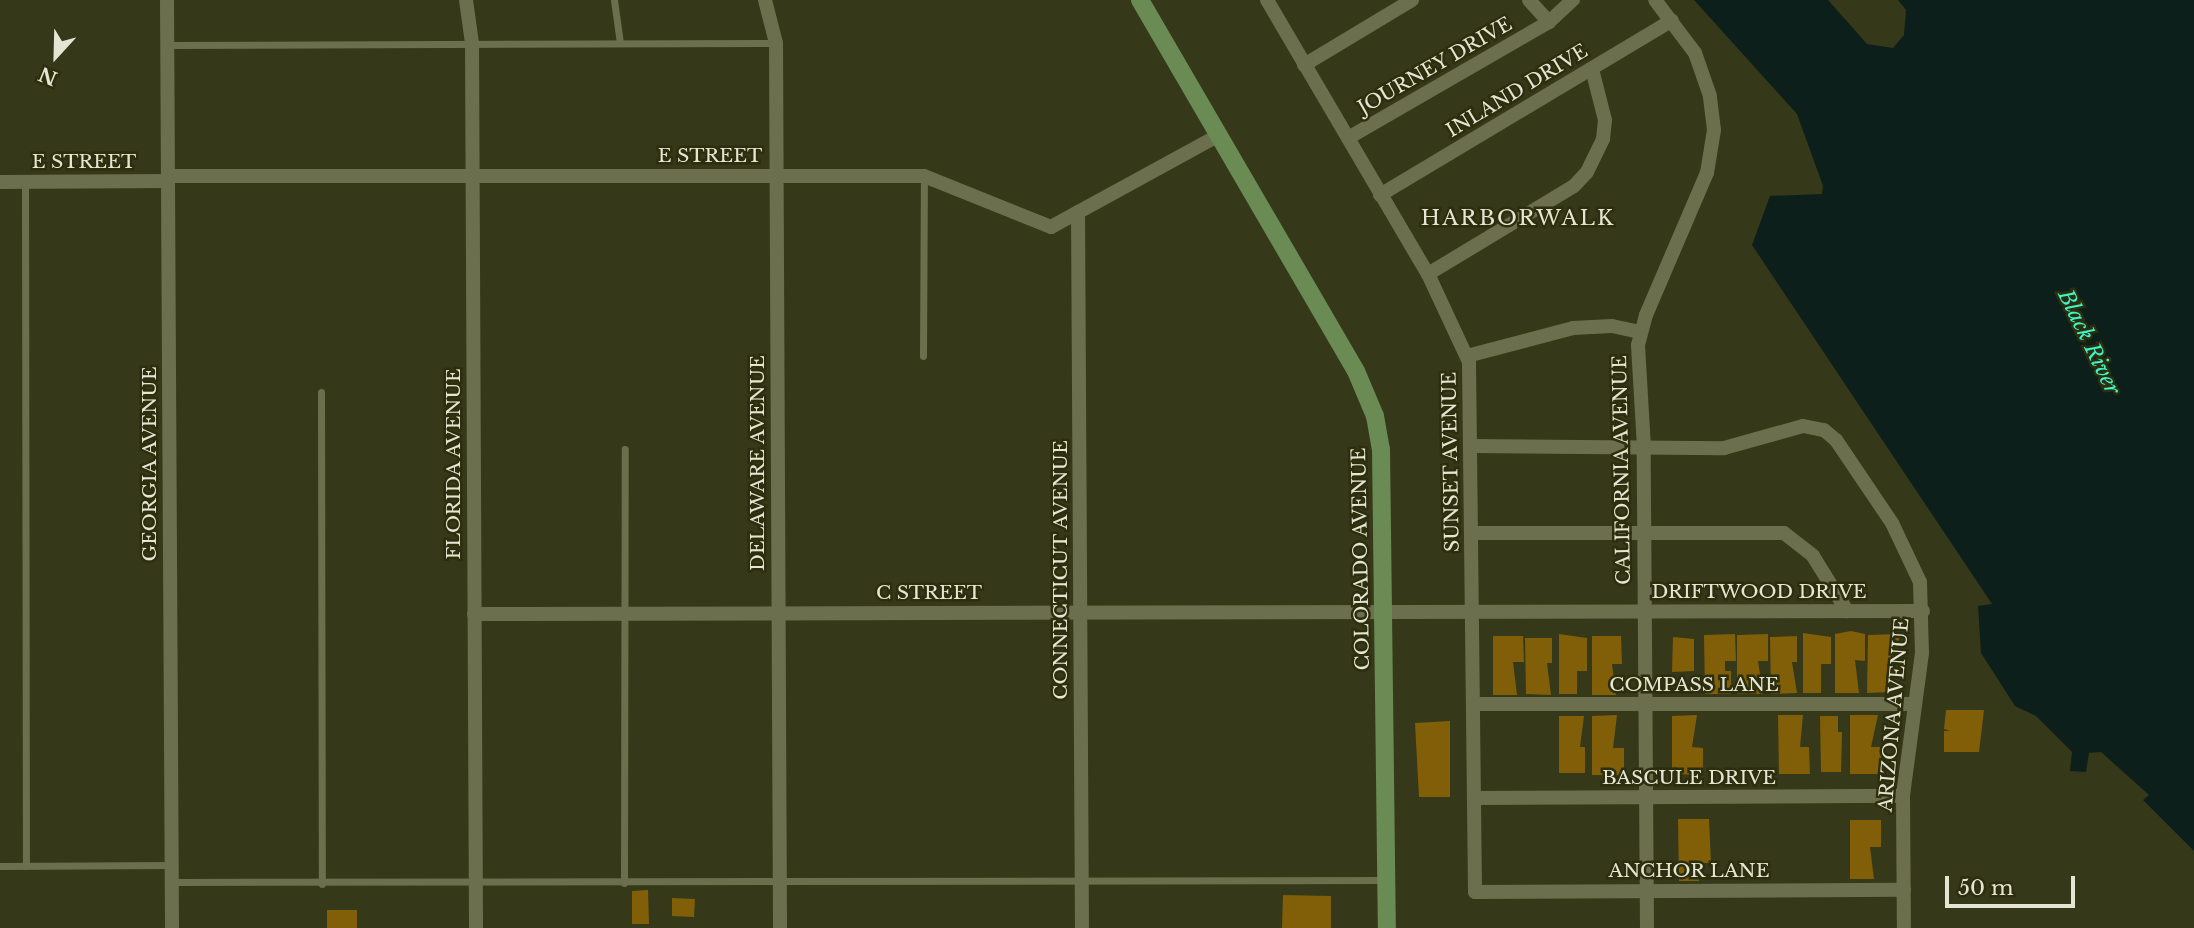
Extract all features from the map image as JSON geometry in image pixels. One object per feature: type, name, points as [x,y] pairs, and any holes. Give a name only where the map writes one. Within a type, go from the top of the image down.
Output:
[{"type":"main road","name":"COLORADO AVENUE","points":[[1140,0],[1370,400],[1381,449],[1387,928]]},
{"type":"street","name":"GEORGIA AVENUE","points":[[167,0],[172,928]]},
{"type":"street","name":"FLORIDA AVENUE","points":[[466,0],[472,43],[476,928]]},
{"type":"street","name":"DELAWARE AVENUE","points":[[765,0],[776,43],[780,928]]},
{"type":"street","name":"SUNSET AVENUE","points":[[1267,0],[1428,274],[1467,356],[1472,446],[1475,892]]},
{"type":"street","points":[[1304,65],[1412,0]]},
{"type":"street","points":[[1529,0],[1549,22]]},
{"type":"street","name":"JOURNEY DRIVE","points":[[1348,138],[1549,22],[1573,0]]},
{"type":"street","name":"CALIFORNIA AVENUE","points":[[1647,928],[1644,447],[1640,332],[1696,204],[1714,143],[1713,114],[1695,53],[1655,0]]},
{"type":"street","name":"INLAND DRIVE","points":[[1380,195],[1672,20]]},
{"type":"street","points":[[1428,274],[1574,186],[1587,172],[1603,139],[1605,120],[1592,69]]},
{"type":"street","name":"E STREET","points":[[0,182],[472,175],[924,176],[1051,227],[1219,135]]},
{"type":"street","name":"CONNECTICUT AVENUE","points":[[1078,212],[1082,928]]},
{"type":"street","points":[[1467,356],[1573,328],[1612,326],[1640,332]]},
{"type":"street","name":"ARIZONA AVENUE","points":[[1644,447],[1735,447],[1803,426],[1824,430],[1836,440],[1892,523],[1917,572],[1923,611],[1903,796],[1904,928]]},
{"type":"street","points":[[1472,446],[1644,447]]},
{"type":"street","points":[[1473,533],[1789,534],[1813,556],[1847,611]]},
{"type":"street","name":"DRIFTWOOD DRIVE","points":[[1384,613],[1923,611]]},
{"type":"street","name":"C STREET","points":[[474,614],[1384,613]]},
{"type":"street","name":"COMPASS LANE","points":[[1475,704],[1914,704]]},
{"type":"street","name":"BASCULE DRIVE","points":[[1475,797],[1903,796]]},
{"type":"street","name":"ANCHOR LANE","points":[[1475,892],[1904,890]]},
{"type":"lane","points":[[614,0],[620,43]]},
{"type":"lane","points":[[167,45],[776,43]]},
{"type":"lane","points":[[923,356],[924,176]]},
{"type":"lane","points":[[25,182],[26,866]]},
{"type":"lane","points":[[321,392],[323,884]]},
{"type":"lane","points":[[624,883],[625,449]]},
{"type":"lane","points":[[0,866],[171,866]]},
{"type":"lane","points":[[172,882],[476,884],[1386,880]]},
{"type":"water","name":"Black River","points":[[1694,0],[1828,0],[1867,44],[1893,48],[1904,35],[1906,10],[1898,0],[2194,0],[2194,851],[2143,800],[2149,795],[2101,752],[2089,753],[2086,772],[2070,771],[2072,752],[2036,716],[2015,706],[1981,653],[1978,606],[1992,604],[1752,245],[1770,196],[1822,194],[1823,186],[1797,114]]},
{"type":"building","points":[[1851,631],[1865,634],[1865,661],[1855,660],[1859,693],[1835,693],[1835,634]]},
{"type":"building","points":[[1803,633],[1831,637],[1831,664],[1821,664],[1821,693],[1803,693]]},
{"type":"building","points":[[1559,634],[1587,638],[1587,671],[1577,671],[1577,694],[1559,694]]},
{"type":"building","points":[[1735,634],[1736,661],[1725,661],[1725,671],[1731,671],[1731,694],[1705,694],[1704,635]]},
{"type":"building","points":[[1768,634],[1768,661],[1758,661],[1763,694],[1737,694],[1737,635]]},
{"type":"building","points":[[1899,634],[1899,661],[1890,661],[1892,692],[1867,693],[1868,635]]},
{"type":"building","points":[[1493,636],[1523,636],[1524,662],[1513,662],[1517,695],[1493,695]]},
{"type":"building","points":[[1592,636],[1621,636],[1622,664],[1612,664],[1616,695],[1592,695]]},
{"type":"building","points":[[1797,636],[1797,662],[1792,662],[1797,693],[1771,694],[1770,637]]},
{"type":"building","points":[[1673,637],[1694,639],[1694,671],[1672,672]]},
{"type":"building","points":[[1525,638],[1552,638],[1552,663],[1547,663],[1551,695],[1526,694]]},
{"type":"building","points":[[1946,710],[1984,710],[1979,752],[1944,752],[1944,731],[1950,731],[1944,729]]},
{"type":"building","points":[[1617,715],[1613,748],[1624,748],[1624,775],[1592,775],[1592,716]]},
{"type":"building","points":[[1697,715],[1692,747],[1703,748],[1703,775],[1672,774],[1672,716]]},
{"type":"building","points":[[1778,715],[1803,715],[1800,747],[1809,747],[1810,774],[1779,774]]},
{"type":"building","points":[[1850,715],[1878,715],[1871,747],[1881,747],[1881,774],[1850,774]]},
{"type":"building","points":[[1559,716],[1584,716],[1580,747],[1585,747],[1585,773],[1559,773]]},
{"type":"building","points":[[1820,716],[1838,716],[1838,732],[1842,732],[1841,772],[1821,772]]},
{"type":"building","points":[[1450,721],[1450,797],[1419,797],[1415,723]]},
{"type":"building","points":[[1678,819],[1709,819],[1711,863],[1698,863],[1699,881],[1679,881]]},
{"type":"building","points":[[1850,820],[1881,820],[1881,847],[1870,847],[1874,879],[1850,879]]},
{"type":"building","points":[[648,890],[649,924],[632,924],[632,891]]},
{"type":"building","points":[[1283,895],[1331,896],[1331,928],[1282,928]]},
{"type":"building","points":[[672,898],[695,899],[694,917],[672,916]]},
{"type":"building","points":[[327,910],[357,910],[357,928],[327,928]]},
{"type":"district","name":"HARBORWALK","points":[[1518,218]]}]
